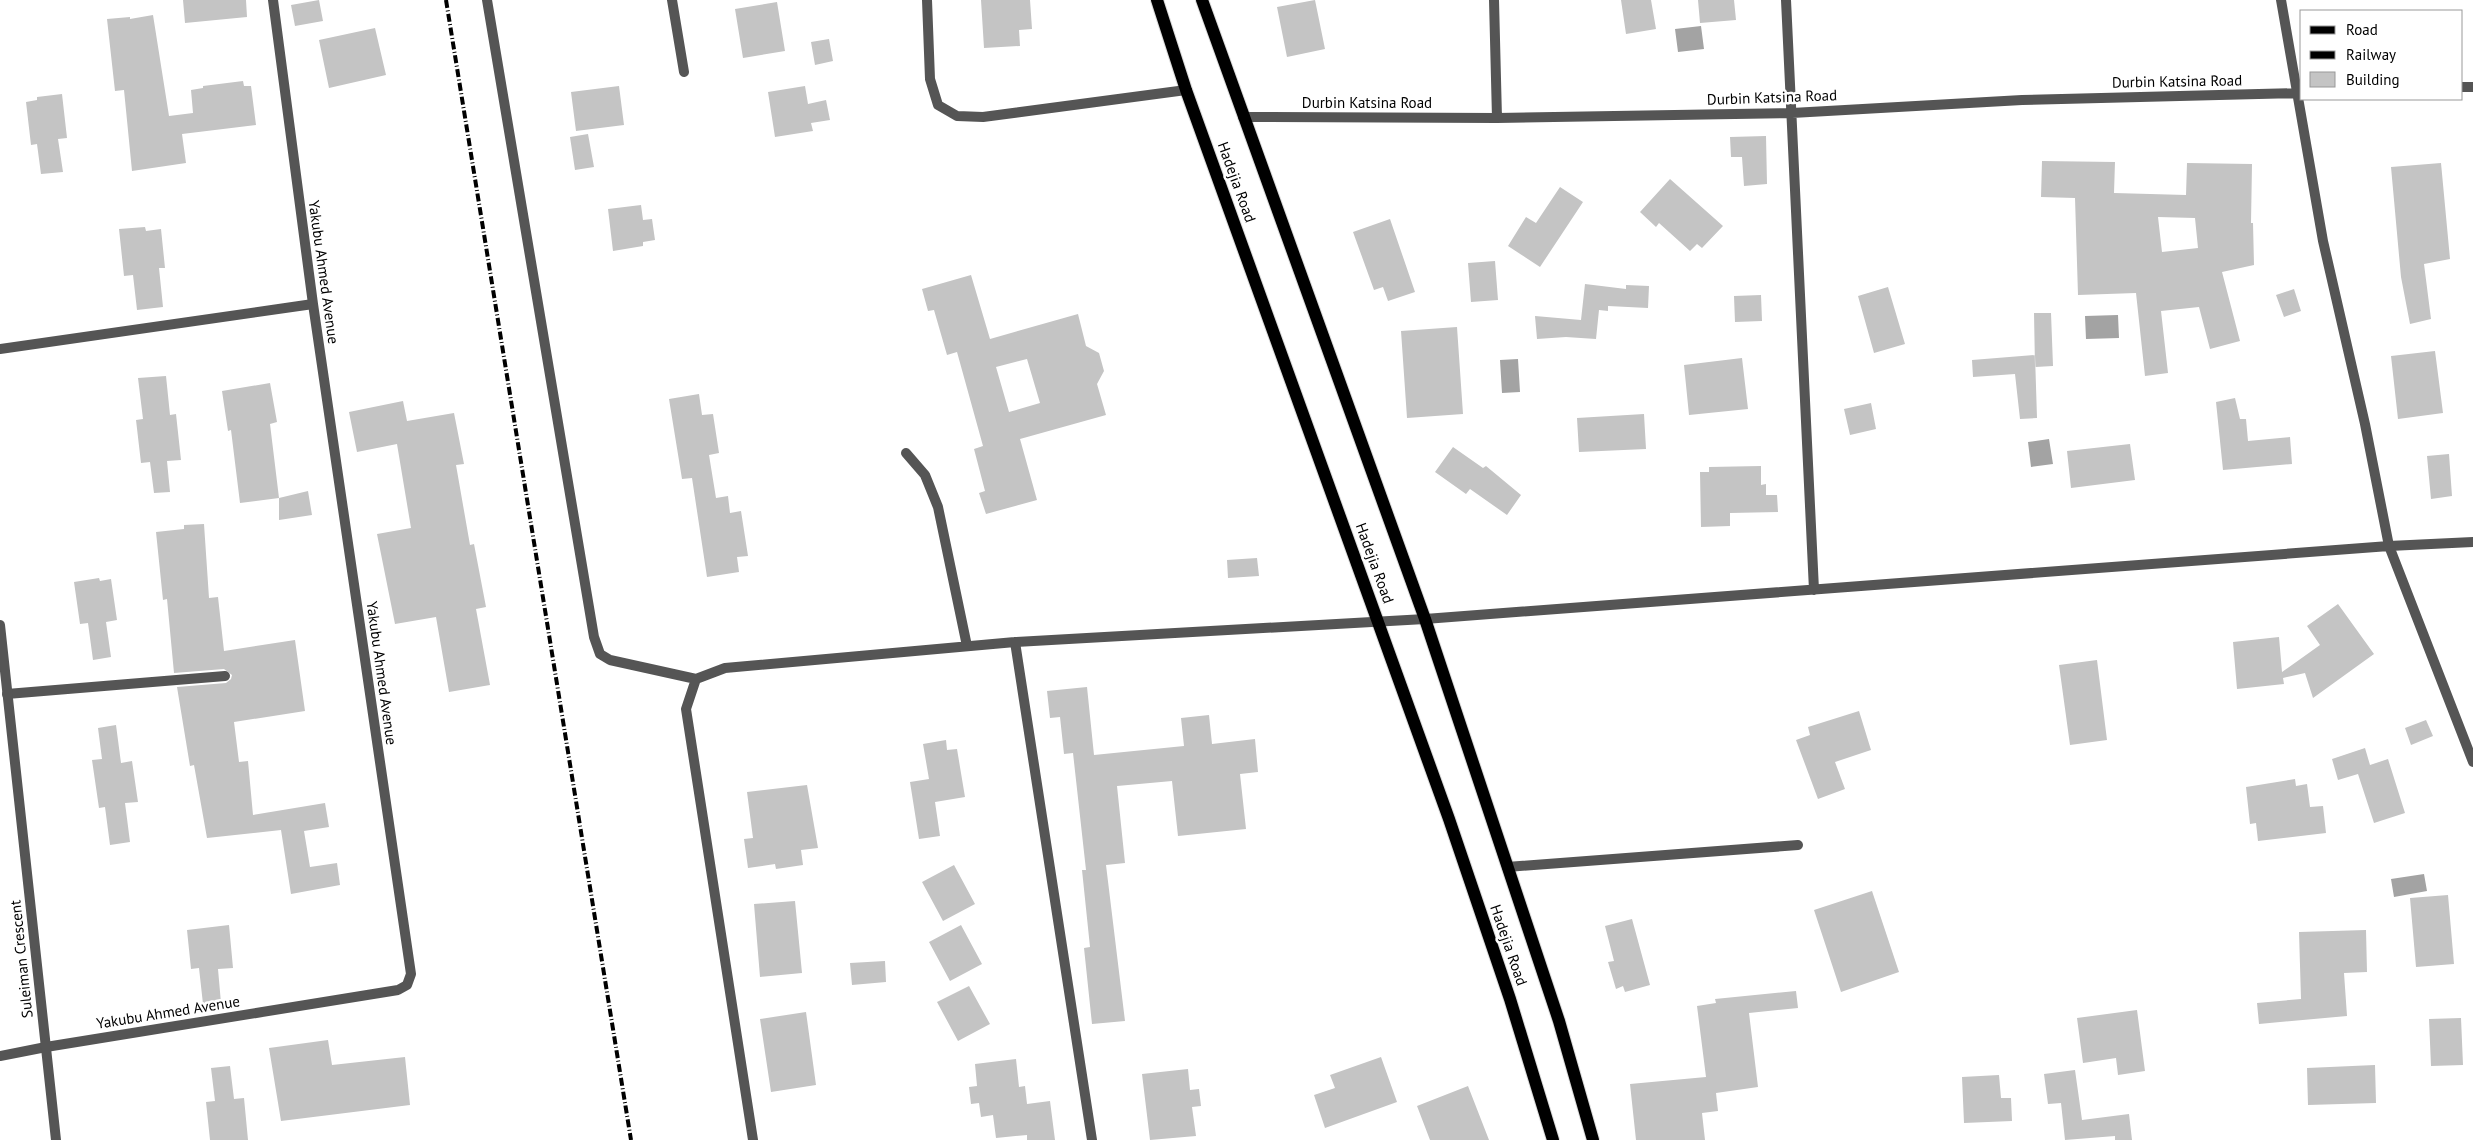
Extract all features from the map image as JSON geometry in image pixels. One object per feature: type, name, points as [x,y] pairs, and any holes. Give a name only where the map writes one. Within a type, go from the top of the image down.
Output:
[{"type":"main road","name":"Hadejia Road","points":[[1157,0],[1186,90],[1379,622],[1507,990],[1553,1140]]},
{"type":"main road","name":"Hadejia Road","points":[[1202,0],[1425,619],[1559,1021],[1593,1140]]},
{"type":"street","name":"Yakubu Ahmed Avenue","points":[[46,1046],[398,990],[407,985],[410,974],[313,304],[273,0]]},
{"type":"street","points":[[487,0],[594,637],[600,654],[610,660],[696,679],[725,668],[1015,642],[1425,619],[2390,546],[2473,542]]},
{"type":"street","points":[[672,0],[684,72]]},
{"type":"street","points":[[927,0],[930,79],[938,105],[957,116],[983,117],[1186,90]]},
{"type":"street","points":[[1494,0],[1497,118]]},
{"type":"street","points":[[1786,0],[1814,590]]},
{"type":"street","points":[[2281,0],[2299,93]]},
{"type":"street","name":"Durbin Katsina Road","points":[[1243,117],[1497,118],[1792,113],[2022,100],[2299,93]]},
{"type":"street","points":[[2300,100],[2323,242],[2365,424],[2390,546],[2473,762]]},
{"type":"street","points":[[0,349],[313,304]]},
{"type":"street","points":[[906,453],[925,475],[938,507],[967,646]]},
{"type":"street","name":"Suleiman Crescent","points":[[0,625],[56,1140]]},
{"type":"street","points":[[1015,642],[1092,1140]]},
{"type":"street","points":[[8,694],[225,676]]},
{"type":"street","points":[[696,679],[686,709],[753,1140]]},
{"type":"street","points":[[1507,867],[1798,846]]},
{"type":"street","points":[[0,1056],[46,1046]]},
{"type":"shaded area","points":[[1701,26],[1704,49],[1678,52],[1675,29]]},
{"type":"shaded area","points":[[2118,315],[2119,338],[2086,339],[2085,316]]},
{"type":"shaded area","points":[[1518,359],[1520,392],[1502,393],[1500,360]]},
{"type":"shaded area","points":[[2049,439],[2053,464],[2031,467],[2028,442]]},
{"type":"shaded area","points":[[2424,874],[2427,891],[2394,897],[2391,879]]},
{"type":"building","points":[[183,0],[246,0],[247,17],[185,23]]},
{"type":"building","points":[[319,0],[323,21],[295,26],[291,5]]},
{"type":"building","points":[[981,0],[1030,0],[1032,29],[1019,30],[1020,46],[984,48]]},
{"type":"building","points":[[1315,0],[1325,49],[1287,57],[1277,7]]},
{"type":"building","points":[[1621,0],[1651,0],[1656,29],[1626,34]]},
{"type":"building","points":[[1698,0],[1734,0],[1736,20],[1700,23]]},
{"type":"building","points":[[777,2],[785,51],[743,58],[735,9]]},
{"type":"building","points":[[153,15],[169,116],[193,113],[191,90],[203,88],[203,86],[243,81],[244,86],[251,86],[256,125],[182,134],[186,163],[132,171],[124,90],[115,91],[107,19],[130,17],[130,19]]},
{"type":"building","points":[[375,28],[386,75],[329,88],[319,40]]},
{"type":"building","points":[[829,39],[833,61],[815,65],[811,42]]},
{"type":"building","points":[[619,86],[624,125],[576,131],[571,92]]},
{"type":"building","points":[[805,86],[808,104],[826,100],[830,120],[811,123],[813,131],[775,137],[768,92]]},
{"type":"building","points":[[62,94],[67,138],[58,139],[63,172],[41,174],[37,144],[31,145],[26,102],[37,100],[37,97]]},
{"type":"building","points":[[588,134],[594,167],[575,170],[570,137]]},
{"type":"building","points":[[1766,136],[1767,184],[1744,186],[1742,157],[1731,157],[1730,137]]},
{"type":"building","points":[[2042,161],[2115,162],[2114,193],[2186,195],[2187,163],[2252,164],[2251,223],[2253,223],[2254,265],[2222,272],[2240,341],[2210,349],[2199,307],[2161,311],[2168,373],[2145,376],[2136,293],[2078,295],[2075,198],[2041,197]],"holes":[[[2158,217],[2195,218],[2198,248],[2162,252]]]},
{"type":"building","points":[[2441,163],[2450,259],[2424,264],[2431,319],[2410,324],[2401,277],[2391,167]]},
{"type":"building","points":[[1670,179],[1723,226],[1702,248],[1697,244],[1690,251],[1659,223],[1656,227],[1640,212]]},
{"type":"building","points":[[1560,187],[1583,202],[1540,267],[1508,246],[1526,217],[1536,223]]},
{"type":"building","points":[[641,205],[643,220],[652,219],[655,240],[643,242],[643,246],[613,251],[608,209]]},
{"type":"building","points":[[1390,219],[1415,292],[1388,301],[1383,287],[1374,290],[1353,232]]},
{"type":"building","points":[[145,227],[146,231],[161,229],[165,268],[159,268],[163,307],[137,310],[133,275],[124,276],[119,229]]},
{"type":"building","points":[[1495,261],[1498,300],[1471,302],[1468,263]]},
{"type":"building","points":[[971,275],[990,339],[1078,314],[1086,346],[1099,353],[1104,371],[1097,384],[1106,415],[1020,439],[1037,500],[986,514],[979,493],[985,491],[974,449],[983,446],[957,352],[947,355],[934,310],[928,311],[922,289]],"holes":[[[1027,359],[1040,403],[1009,412],[996,367]]]},
{"type":"building","points":[[1585,284],[1626,289],[1626,285],[1649,286],[1648,308],[1608,306],[1608,311],[1599,310],[1596,339],[1566,337],[1537,339],[1535,316],[1581,320]]},
{"type":"building","points":[[1888,287],[1905,344],[1874,353],[1858,296]]},
{"type":"building","points":[[2294,289],[2301,311],[2284,317],[2276,295]]},
{"type":"building","points":[[1761,295],[1762,321],[1735,322],[1734,296]]},
{"type":"building","points":[[2034,313],[2051,313],[2053,366],[2035,367]]},
{"type":"building","points":[[1457,327],[1463,414],[1407,418],[1401,331]]},
{"type":"building","points":[[2435,351],[2443,413],[2398,419],[2391,356]]},
{"type":"building","points":[[2035,355],[2037,418],[2020,419],[2015,374],[1973,377],[1972,360]]},
{"type":"building","points":[[1742,358],[1748,409],[1689,415],[1684,365]]},
{"type":"building","points":[[166,376],[170,415],[176,414],[181,460],[167,461],[170,492],[154,493],[150,462],[141,463],[136,420],[143,419],[138,378]]},
{"type":"building","points":[[270,383],[277,422],[270,424],[279,498],[240,503],[231,430],[228,431],[222,391]]},
{"type":"building","points":[[699,394],[702,415],[713,414],[719,453],[709,455],[716,498],[728,496],[730,513],[741,511],[748,556],[737,557],[739,572],[707,577],[692,478],[682,479],[669,399]]},
{"type":"building","points":[[2235,398],[2240,419],[2246,419],[2248,441],[2290,437],[2292,464],[2223,470],[2216,402]]},
{"type":"building","points":[[403,401],[407,421],[454,413],[464,464],[456,465],[470,545],[474,544],[486,607],[476,609],[490,685],[449,692],[436,617],[395,624],[377,534],[411,528],[397,444],[357,452],[349,412]]},
{"type":"building","points":[[1871,403],[1876,429],[1850,435],[1844,409]]},
{"type":"building","points":[[1644,414],[1646,449],[1579,452],[1577,418]]},
{"type":"building","points":[[2130,444],[2135,480],[2071,488],[2067,451]]},
{"type":"building","points":[[1453,447],[1483,468],[1486,466],[1521,495],[1507,515],[1470,489],[1466,494],[1435,472]]},
{"type":"building","points":[[2449,454],[2452,496],[2431,499],[2427,456]]},
{"type":"building","points":[[1761,466],[1761,485],[1766,484],[1766,495],[1777,495],[1778,512],[1730,513],[1730,526],[1701,527],[1700,472],[1709,472],[1709,467]]},
{"type":"building","points":[[308,491],[312,515],[279,520],[279,498]]},
{"type":"building","points":[[204,524],[209,598],[218,597],[224,651],[295,640],[305,711],[234,722],[239,762],[248,761],[253,815],[325,803],[329,827],[304,831],[310,867],[337,863],[340,885],[291,894],[281,830],[207,838],[194,765],[190,766],[177,687],[226,683],[231,679],[232,675],[224,669],[174,673],[167,599],[163,600],[156,532],[184,529],[184,525]]},
{"type":"building","points":[[1257,558],[1259,576],[1228,578],[1227,560]]},
{"type":"building","points":[[99,578],[100,581],[111,579],[117,620],[106,622],[111,657],[93,660],[88,623],[80,624],[74,582]]},
{"type":"building","points":[[2338,604],[2374,654],[2313,698],[2305,673],[2283,678],[2284,684],[2237,689],[2233,642],[2279,637],[2282,672],[2320,645],[2307,626]]},
{"type":"building","points":[[2097,660],[2107,740],[2070,745],[2059,665]]},
{"type":"building","points":[[1087,687],[1094,755],[1184,746],[1181,718],[1209,715],[1212,744],[1255,739],[1258,772],[1240,774],[1246,829],[1178,836],[1172,781],[1117,786],[1125,863],[1106,865],[1125,1021],[1092,1024],[1084,948],[1090,947],[1082,870],[1086,870],[1073,753],[1064,754],[1060,717],[1050,718],[1047,691]]},
{"type":"building","points":[[1859,711],[1871,750],[1835,762],[1845,789],[1818,799],[1796,740],[1810,735],[1808,727]]},
{"type":"building","points":[[2426,720],[2433,736],[2411,745],[2405,728]]},
{"type":"building","points":[[116,725],[121,763],[132,761],[138,802],[125,803],[130,842],[110,845],[105,807],[99,808],[92,760],[102,759],[98,728]]},
{"type":"building","points":[[946,740],[947,750],[957,749],[965,797],[935,802],[940,836],[919,839],[910,782],[929,779],[923,744]]},
{"type":"building","points":[[2365,748],[2370,765],[2388,759],[2405,813],[2374,823],[2358,774],[2338,780],[2332,759]]},
{"type":"building","points":[[2295,779],[2296,786],[2307,784],[2310,807],[2323,806],[2326,833],[2258,841],[2256,823],[2250,824],[2246,787]]},
{"type":"building","points":[[807,785],[818,848],[801,850],[803,865],[776,869],[775,864],[748,868],[744,839],[753,838],[747,792]]},
{"type":"building","points":[[954,865],[975,904],[943,921],[922,882]]},
{"type":"building","points":[[1872,891],[1899,972],[1841,992],[1814,910]]},
{"type":"building","points":[[2448,895],[2454,964],[2416,967],[2410,898]]},
{"type":"building","points":[[795,901],[802,973],[760,977],[754,904]]},
{"type":"building","points":[[1632,919],[1650,985],[1625,992],[1623,986],[1616,989],[1608,962],[1614,961],[1605,926]]},
{"type":"building","points":[[229,925],[233,968],[218,969],[221,1003],[203,1004],[199,968],[191,969],[187,930]]},
{"type":"building","points":[[961,925],[982,964],[950,981],[929,942]]},
{"type":"building","points":[[2366,930],[2367,972],[2344,973],[2347,1016],[2259,1024],[2257,1003],[2301,999],[2299,932]]},
{"type":"building","points":[[885,961],[886,982],[852,985],[850,963]]},
{"type":"building","points":[[969,986],[990,1024],[958,1041],[937,1002]]},
{"type":"building","points":[[1796,991],[1798,1008],[1749,1013],[1758,1087],[1716,1093],[1718,1111],[1702,1113],[1705,1140],[1636,1140],[1630,1084],[1706,1077],[1697,1006],[1716,1003],[1715,999]]},
{"type":"building","points":[[2137,1010],[2145,1071],[2118,1075],[2116,1058],[2083,1063],[2077,1018]]},
{"type":"building","points":[[806,1012],[816,1085],[771,1092],[760,1019]]},
{"type":"building","points":[[2461,1018],[2463,1065],[2431,1066],[2429,1019]]},
{"type":"building","points":[[328,1040],[332,1065],[405,1057],[410,1105],[281,1121],[269,1048]]},
{"type":"building","points":[[1381,1057],[1397,1102],[1325,1128],[1314,1095],[1335,1088],[1330,1075]]},
{"type":"building","points":[[1016,1059],[1019,1087],[1025,1086],[1027,1104],[1050,1101],[1055,1140],[1027,1140],[1027,1135],[996,1138],[993,1115],[981,1117],[979,1103],[971,1104],[969,1087],[977,1086],[975,1064]]},
{"type":"building","points":[[2375,1065],[2376,1103],[2308,1105],[2307,1068]]},
{"type":"building","points":[[230,1066],[234,1099],[244,1098],[248,1140],[210,1140],[206,1102],[215,1101],[211,1068]]},
{"type":"building","points":[[1188,1069],[1190,1090],[1199,1089],[1201,1106],[1192,1107],[1196,1136],[1150,1140],[1142,1074]]},
{"type":"building","points":[[2075,1070],[2082,1120],[2129,1114],[2132,1140],[2115,1140],[2115,1136],[2065,1140],[2061,1103],[2048,1104],[2044,1074]]},
{"type":"building","points":[[1999,1075],[2001,1098],[2011,1098],[2012,1121],[1964,1123],[1962,1077]]},
{"type":"building","points":[[1468,1086],[1489,1140],[1430,1140],[1417,1106]]},
{"type":"railway","points":[[446,0],[631,1140]]}]
